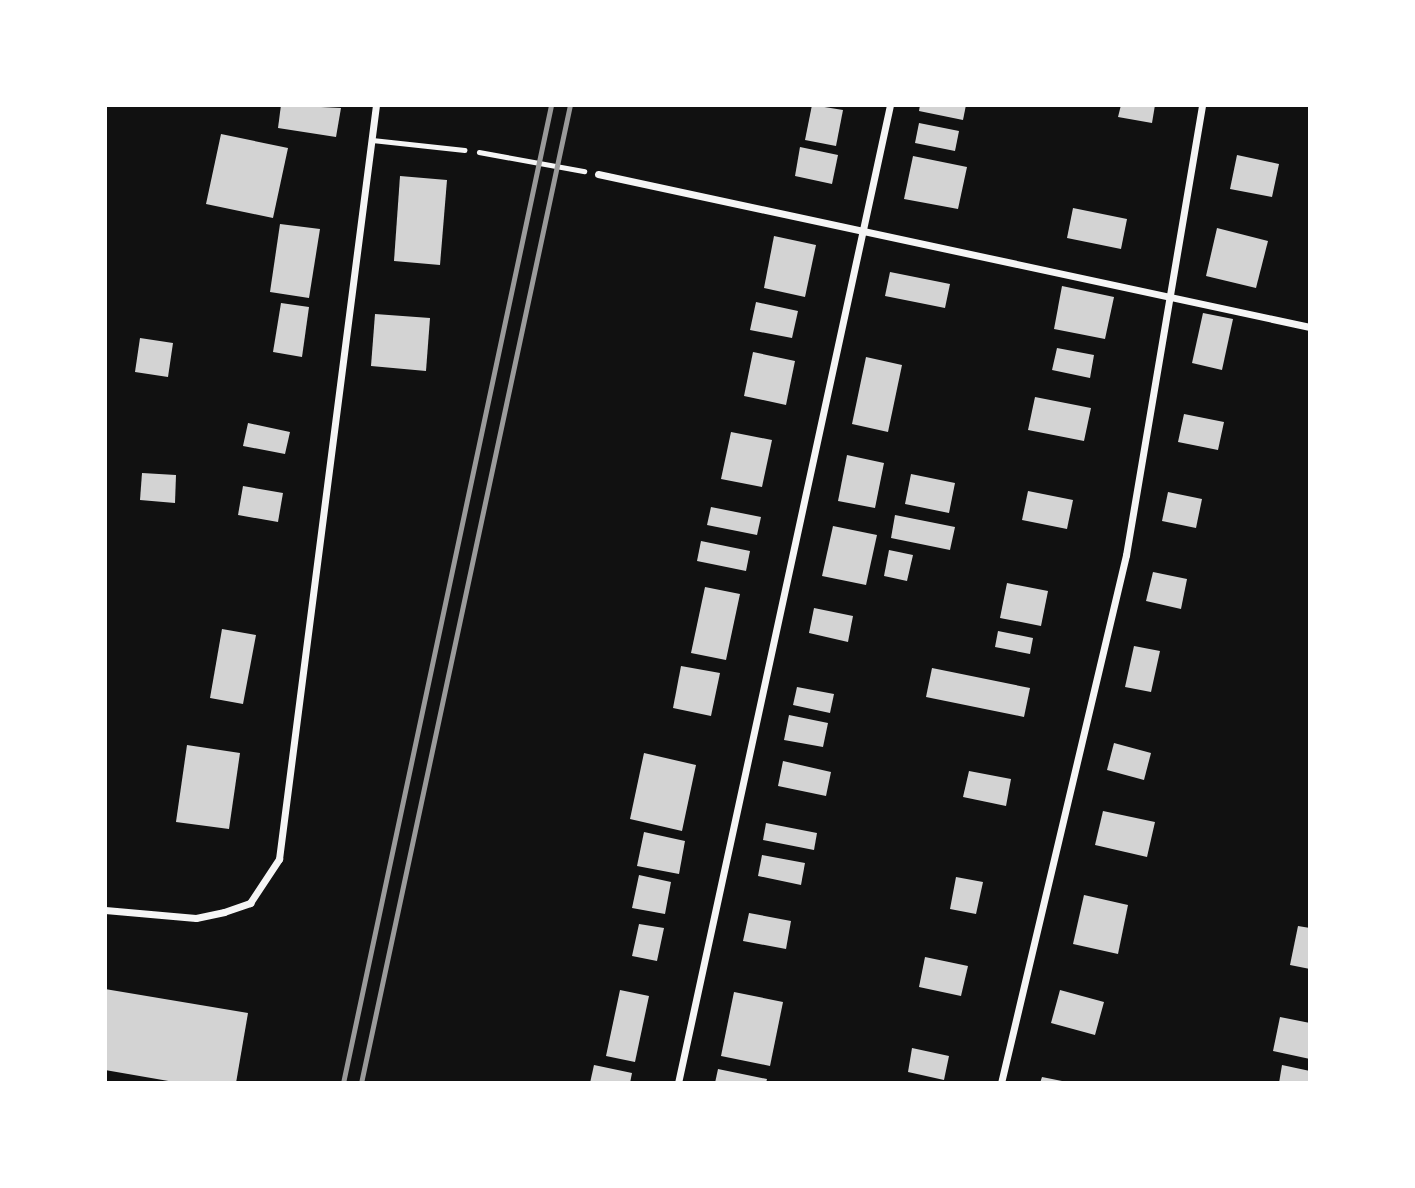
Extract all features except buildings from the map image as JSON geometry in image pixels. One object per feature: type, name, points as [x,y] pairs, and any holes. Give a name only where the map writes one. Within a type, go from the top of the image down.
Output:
[{"type":"street","points":[[105,910],[196,918],[225,912],[250,902],[279,859],[376,105]]},
{"type":"street","points":[[678,1083],[890,105]]},
{"type":"street","points":[[1001,1083],[1125,555],[1202,105]]},
{"type":"street","points":[[598,174],[1170,293],[1310,327]]},
{"type":"lane","points":[[372,140],[464,150]]},
{"type":"path","points":[[464,150],[598,174]]},
{"type":"railway","points":[[343,1083],[551,105]]},
{"type":"railway","points":[[361,1083],[570,105]]}]
